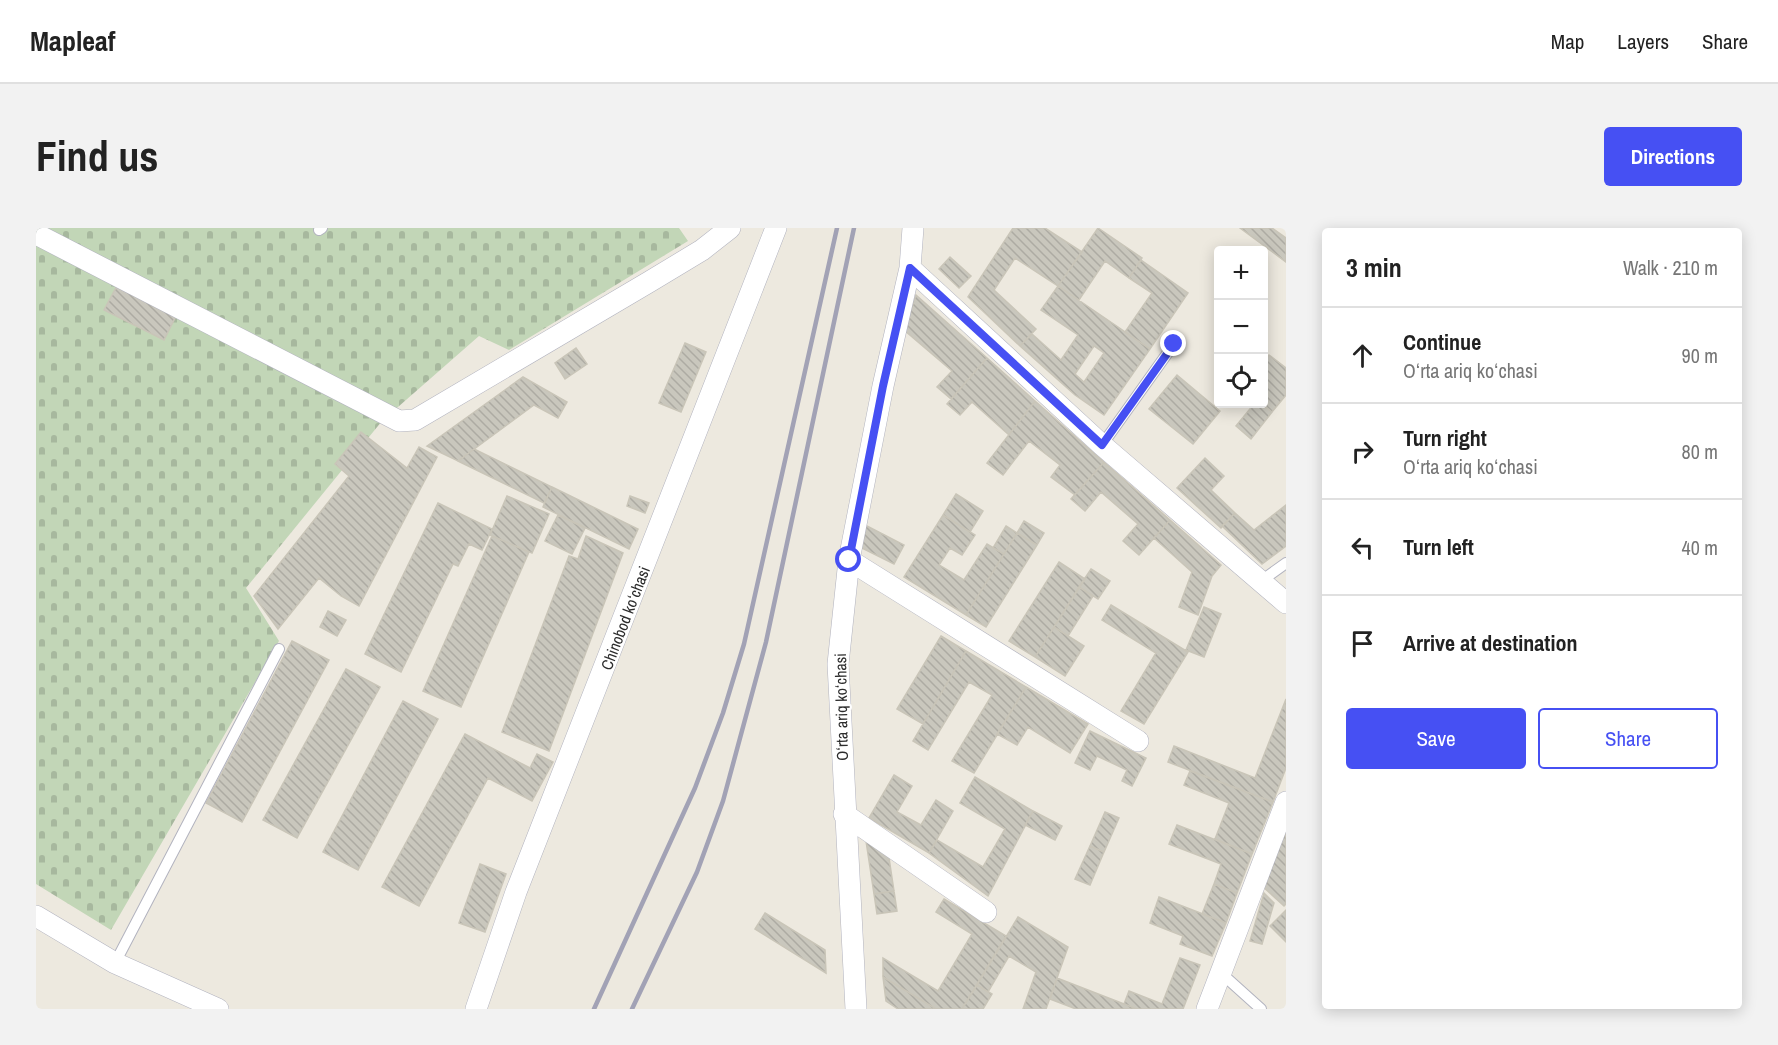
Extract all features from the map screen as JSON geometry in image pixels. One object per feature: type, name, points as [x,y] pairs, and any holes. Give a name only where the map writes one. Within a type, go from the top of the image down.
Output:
[{"type":"street","points":[[36,234],[399,421],[415,420],[693,255],[730,228]]},
{"type":"street","name":"Chinobod koʻchasi","points":[[476,1009],[516,892],[776,228]]},
{"type":"street","name":"Oʻrta ariq koʻchasi","points":[[855,1009],[838,664],[849,560],[883,386],[910,268],[913,228]]},
{"type":"street","points":[[910,268],[1102,445],[1286,603]]},
{"type":"street","points":[[849,560],[1138,741]]},
{"type":"street","points":[[1207,1009],[1286,802]]},
{"type":"street","points":[[844,814],[986,912]]},
{"type":"street","points":[[36,916],[115,963],[218,1009]]},
{"type":"lane","points":[[1102,445],[1174,344]]},
{"type":"lane","points":[[1261,581],[1286,563]]},
{"type":"lane","points":[[115,963],[279,649]]},
{"type":"lane","points":[[1221,973],[1261,1009]]},
{"type":"green space","points":[[36,228],[679,228],[688,241],[509,350],[479,336],[382,421],[246,588],[279,641],[111,930],[36,884]]},
{"type":"building","points":[[1013,228],[1045,228],[1082,252],[1058,286],[1015,258],[994,290],[1036,329],[1020,346],[968,297]]},
{"type":"building","points":[[1098,228],[1142,258],[1129,278],[1105,261],[1079,300],[1058,286]]},
{"type":"building","points":[[1240,228],[1272,228],[1286,238],[1286,262],[1268,249],[1268,246],[1264,246]]},
{"type":"building","points":[[950,257],[971,276],[959,288],[939,269]]},
{"type":"building","points":[[1141,260],[1188,293],[1150,349],[1125,332],[1152,293],[1129,278]]},
{"type":"building","points":[[118,284],[177,314],[164,340],[104,310]]},
{"type":"building","points":[[1058,286],[1150,349],[1104,415],[1075,395],[1020,346],[1032,334],[1061,360],[1078,335],[1041,310]],"holes":[[[1094,346],[1104,353],[1084,382],[1075,374]]]},
{"type":"building","points":[[916,295],[987,358],[951,399],[937,387],[952,371],[904,330]]},
{"type":"building","points":[[685,343],[706,352],[681,412],[659,403]]},
{"type":"building","points":[[576,348],[587,364],[565,379],[555,363]]},
{"type":"building","points":[[1268,356],[1286,368],[1286,395],[1272,412],[1267,408]]},
{"type":"building","points":[[987,358],[1035,401],[1009,435],[972,402],[960,415],[947,404]]},
{"type":"building","points":[[1177,375],[1220,411],[1193,444],[1149,409]]},
{"type":"building","points":[[523,377],[567,402],[558,418],[534,405],[458,461],[427,446]]},
{"type":"building","points":[[1035,401],[1104,462],[1075,495],[1051,477],[1060,465],[1029,441],[1003,475],[987,463]]},
{"type":"building","points":[[1251,408],[1267,408],[1272,412],[1251,439],[1236,426]]},
{"type":"building","points":[[361,432],[407,468],[419,447],[437,457],[359,606],[341,596],[319,578],[278,629],[254,596],[349,476],[335,464]]},
{"type":"building","points":[[474,449],[552,487],[544,503],[458,461]]},
{"type":"building","points":[[1205,458],[1224,476],[1211,490],[1235,513],[1221,528],[1177,488]]},
{"type":"building","points":[[1104,462],[1170,520],[1139,555],[1123,541],[1138,524],[1101,492],[1085,511],[1071,499]]},
{"type":"building","points":[[552,487],[638,529],[629,549],[543,507]]},
{"type":"building","points":[[956,494],[983,511],[970,532],[943,515]]},
{"type":"building","points":[[507,496],[549,514],[532,553],[490,535]]},
{"type":"building","points":[[630,496],[649,503],[645,513],[627,506]]},
{"type":"building","points":[[438,503],[492,529],[482,550],[469,544],[458,566],[453,564],[401,672],[365,654]]},
{"type":"building","points":[[1286,505],[1286,546],[1262,564],[1222,526],[1235,513],[1254,530]]},
{"type":"building","points":[[558,515],[585,528],[572,554],[545,541]]},
{"type":"building","points":[[943,515],[975,535],[962,555],[950,548],[939,565],[964,580],[987,544],[1004,554],[966,615],[904,577]]},
{"type":"building","points":[[1170,520],[1221,565],[1212,576],[1198,615],[1179,607],[1192,572],[1154,538]]},
{"type":"building","points":[[1024,521],[1044,533],[1037,545],[1017,533]]},
{"type":"building","points":[[865,525],[904,545],[894,564],[862,548]]},
{"type":"building","points":[[1006,526],[1017,533],[1004,554],[993,548]]},
{"type":"building","points":[[1017,533],[1037,545],[986,627],[966,615]]},
{"type":"building","points":[[492,536],[529,552],[461,707],[423,691]]},
{"type":"building","points":[[586,536],[623,553],[549,751],[502,732],[569,556],[578,559]]},
{"type":"building","points":[[1059,562],[1085,579],[1035,657],[1009,641]]},
{"type":"building","points":[[1091,569],[1110,581],[1098,599],[1079,587]]},
{"type":"building","points":[[1079,587],[1093,596],[1068,636],[1054,627]]},
{"type":"building","points":[[1111,605],[1188,652],[1144,724],[1121,711],[1156,653],[1102,620]]},
{"type":"building","points":[[1204,607],[1221,614],[1204,657],[1186,650]]},
{"type":"building","points":[[328,611],[346,620],[337,636],[320,627]]},
{"type":"building","points":[[1054,627],[1084,646],[1065,676],[1035,657]]},
{"type":"building","points":[[941,636],[966,651],[923,724],[897,709]]},
{"type":"building","points":[[292,641],[329,660],[242,822],[206,803]]},
{"type":"building","points":[[966,651],[1026,687],[974,773],[952,761],[992,695],[969,682],[928,750],[913,741]]},
{"type":"building","points":[[346,669],[380,687],[297,838],[263,820]]},
{"type":"building","points":[[1026,687],[1088,724],[1070,753],[1028,727],[1017,745],[997,734]]},
{"type":"building","points":[[1286,699],[1286,768],[1273,802],[1168,762],[1174,746],[1255,778]]},
{"type":"building","points":[[403,701],[438,719],[358,870],[323,852]]},
{"type":"building","points":[[1090,731],[1146,758],[1132,786],[1122,781],[1127,770],[1097,756],[1090,770],[1075,763]]},
{"type":"building","points":[[465,734],[530,768],[537,754],[553,762],[532,801],[488,778],[419,906],[382,887]]},
{"type":"building","points":[[1190,771],[1273,802],[1252,854],[1215,839],[1229,803],[1184,785]]},
{"type":"building","points":[[894,775],[912,786],[897,812],[921,825],[936,800],[953,811],[929,853],[869,818]]},
{"type":"building","points":[[975,777],[1033,811],[988,896],[929,853],[937,840],[983,867],[1005,829],[960,803]]},
{"type":"building","points":[[1033,811],[1062,826],[1055,840],[1025,825]]},
{"type":"building","points":[[1105,812],[1119,818],[1104,852],[1090,846]]},
{"type":"building","points":[[1177,825],[1252,854],[1237,893],[1214,884],[1221,864],[1169,844]]},
{"type":"building","points":[[1286,828],[1286,904],[1284,906],[1259,883]]},
{"type":"building","points":[[866,841],[889,858],[894,891],[874,894]]},
{"type":"building","points":[[1090,846],[1104,852],[1090,885],[1075,879]]},
{"type":"building","points":[[480,864],[506,874],[485,932],[459,923]]},
{"type":"building","points":[[1214,884],[1237,893],[1226,923],[1202,914]]},
{"type":"building","points":[[894,891],[897,911],[877,914],[874,894]]},
{"type":"building","points":[[1264,893],[1274,903],[1262,944],[1250,941]]},
{"type":"building","points":[[1159,897],[1226,923],[1212,956],[1180,944],[1183,936],[1150,923]]},
{"type":"building","points":[[944,899],[1006,936],[962,1009],[936,1009],[883,977],[883,958],[938,991],[972,934],[936,912]]},
{"type":"building","points":[[1286,910],[1286,942],[1270,926]]},
{"type":"building","points":[[765,913],[825,950],[826,973],[755,929]]},
{"type":"building","points":[[1018,917],[1068,947],[1046,1009],[1023,1009],[1036,972],[1009,956],[988,992],[977,985]]},
{"type":"building","points":[[1180,958],[1200,965],[1183,1009],[1137,1009],[1124,1004],[1129,991],[1162,1004]]},
{"type":"building","points":[[883,977],[936,1009],[898,1009],[886,1001]]},
{"type":"building","points":[[1057,978],[1137,1009],[1076,1009],[1050,999]]},
{"type":"building","points":[[977,985],[992,994],[983,1009],[962,1009]]},
{"type":"railway","points":[[594,1009],[695,788],[723,713],[744,644],[837,228]]},
{"type":"railway","points":[[632,1009],[697,872],[723,801],[766,642],[854,228]]},
{"type":"route","points":[[849,560],[883,386],[910,268],[1102,445],[1174,344]]}]
